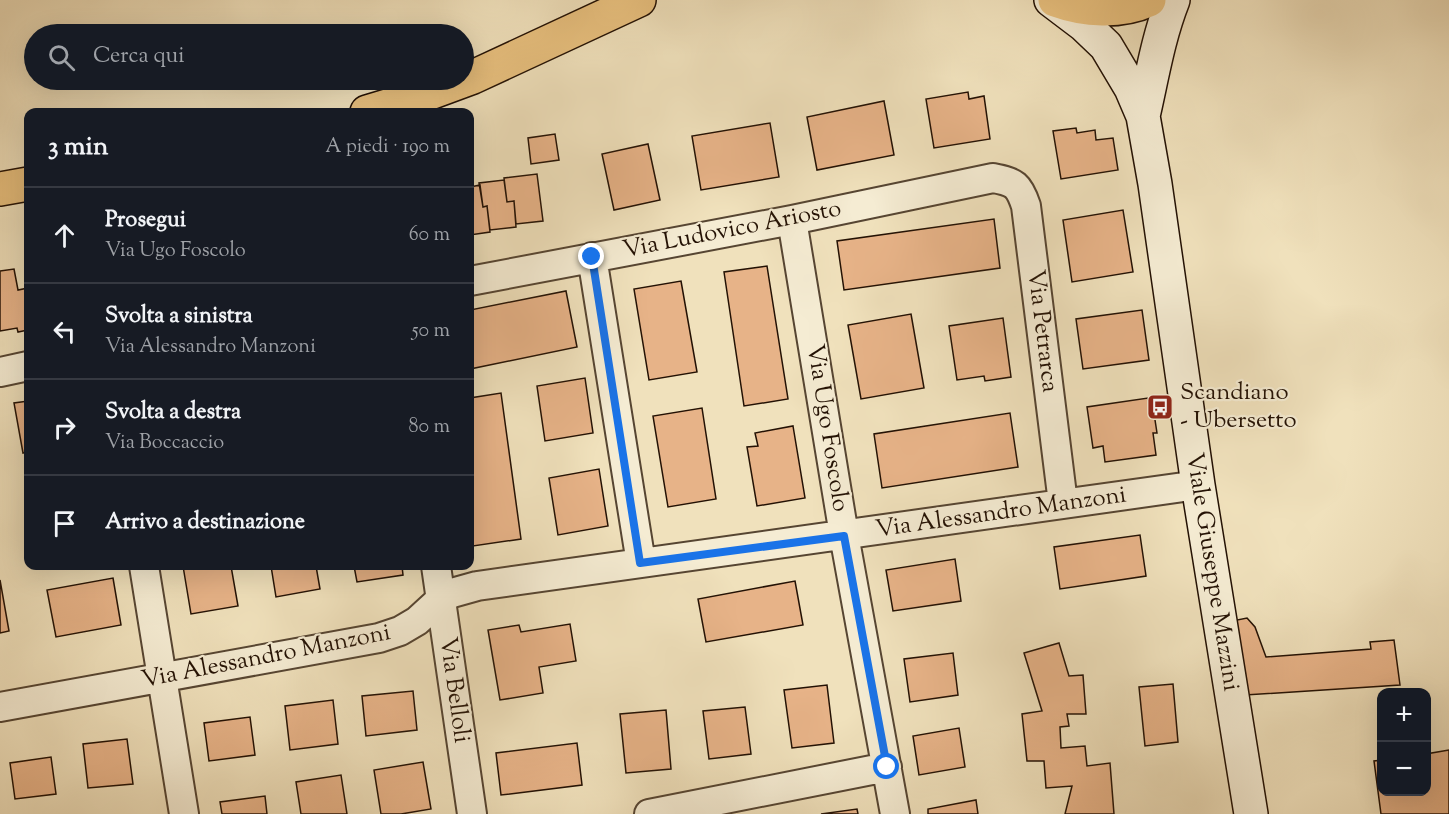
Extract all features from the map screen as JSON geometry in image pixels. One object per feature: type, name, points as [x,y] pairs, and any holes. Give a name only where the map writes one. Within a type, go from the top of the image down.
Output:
[{"type":"main road","points":[[474,77],[639,0]]},
{"type":"main road","points":[[1055,0],[1085,8],[1106,9],[1126,7],[1149,0]]},
{"type":"main road","points":[[380,108],[438,90]]},
{"type":"main road","points":[[0,189],[24,185]]},
{"type":"street","name":"Viale Giuseppe Mazzini","points":[[1051,0],[1084,25],[1106,46],[1131,88],[1143,116],[1155,184],[1198,485],[1251,814]]},
{"type":"street","name":"Viale Giuseppe Mazzini","points":[[1143,116],[1156,51],[1173,0]]},
{"type":"street","name":"Via Ludovico Ariosto","points":[[474,280],[792,220],[993,178]]},
{"type":"street","name":"Via Petrarca","points":[[993,178],[1014,184],[1022,193],[1026,206],[1063,503]]},
{"type":"street","name":"Via Ugo Foscolo","points":[[792,220],[844,536],[895,814]]},
{"type":"street","points":[[592,257],[640,563]]},
{"type":"street","points":[[0,372],[24,367]]},
{"type":"street","name":"Via Alessandro Manzoni","points":[[0,707],[379,638],[400,631],[417,621],[441,599],[452,593],[477,586],[1198,485]]},
{"type":"street","points":[[145,570],[184,814]]},
{"type":"street","name":"Via Belloli","points":[[437,570],[472,814]]},
{"type":"street","points":[[649,814],[887,767]]},
{"type":"building","points":[[968,92],[969,99],[984,96],[990,139],[934,148],[926,99]]},
{"type":"building","points":[[884,101],[894,155],[817,170],[807,117]]},
{"type":"building","points":[[770,123],[779,177],[701,190],[692,136]]},
{"type":"building","points":[[1076,128],[1077,133],[1095,130],[1096,140],[1113,138],[1118,170],[1061,179],[1053,131]]},
{"type":"building","points":[[555,134],[559,160],[531,164],[528,138]]},
{"type":"building","points":[[648,144],[660,200],[614,210],[602,154]]},
{"type":"building","points":[[537,174],[543,221],[516,224],[514,201],[507,202],[504,178]]},
{"type":"building","points":[[504,180],[507,202],[514,201],[516,227],[490,230],[487,206],[483,207],[479,183]]},
{"type":"building","points":[[480,185],[483,207],[487,206],[490,232],[474,234],[474,186]]},
{"type":"building","points":[[1123,210],[1133,272],[1072,282],[1063,220]]},
{"type":"building","points":[[994,219],[1000,268],[844,290],[837,241]]},
{"type":"building","points":[[767,266],[788,399],[744,406],[724,272]]},
{"type":"building","points":[[14,269],[18,290],[24,289],[24,331],[18,332],[17,328],[0,331],[0,271]]},
{"type":"building","points":[[681,281],[697,372],[649,380],[634,289]]},
{"type":"building","points":[[566,291],[577,347],[474,368],[474,309]]},
{"type":"building","points":[[1142,310],[1149,360],[1083,369],[1076,319]]},
{"type":"building","points":[[911,314],[924,388],[861,399],[848,325]]},
{"type":"building","points":[[1003,318],[1011,377],[985,381],[984,376],[957,380],[949,326]]},
{"type":"building","points":[[585,378],[593,433],[545,441],[537,386]]},
{"type":"building","points":[[501,393],[521,539],[474,546],[474,397]]},
{"type":"building","points":[[1148,398],[1149,408],[1153,407],[1157,433],[1153,433],[1156,455],[1105,462],[1103,446],[1093,448],[1087,407]]},
{"type":"building","points":[[24,402],[23,453],[14,403]]},
{"type":"building","points":[[702,408],[716,499],[668,507],[653,416]]},
{"type":"building","points":[[1010,413],[1018,467],[882,488],[874,434]]},
{"type":"building","points":[[793,426],[805,498],[757,506],[747,447],[758,446],[755,433]]},
{"type":"building","points":[[599,469],[608,526],[558,535],[549,478]]},
{"type":"building","points":[[1140,535],[1146,576],[1060,589],[1054,547]]},
{"type":"building","points":[[955,559],[961,601],[893,611],[886,570]]},
{"type":"building","points":[[184,570],[232,570],[238,606],[191,614]]},
{"type":"building","points":[[272,570],[317,570],[320,589],[276,597]]},
{"type":"building","points":[[355,570],[402,570],[403,575],[357,582]]},
{"type":"building","points":[[113,578],[121,625],[56,637],[47,590]]},
{"type":"building","points":[[0,580],[9,631],[0,633]]},
{"type":"building","points":[[795,581],[803,625],[706,642],[698,599]]},
{"type":"building","points":[[1247,618],[1255,627],[1266,657],[1371,649],[1370,642],[1394,640],[1400,685],[1245,695],[1232,621]]},
{"type":"building","points":[[570,624],[576,661],[539,667],[543,693],[500,700],[488,630],[519,625],[521,632]]},
{"type":"building","points":[[1059,643],[1069,676],[1083,675],[1086,714],[1067,714],[1069,726],[1060,727],[1061,748],[1085,746],[1087,766],[1110,763],[1114,814],[1065,814],[1072,786],[1046,788],[1044,761],[1027,761],[1022,714],[1042,711],[1024,653]]},
{"type":"building","points":[[953,653],[958,695],[910,702],[904,659]]},
{"type":"building","points":[[1173,684],[1178,742],[1145,746],[1139,687]]},
{"type":"building","points":[[827,685],[834,743],[792,748],[784,690]]},
{"type":"building","points":[[413,691],[417,730],[366,736],[362,696]]},
{"type":"building","points":[[333,700],[338,744],[290,750],[285,706]]},
{"type":"building","points":[[745,707],[751,754],[709,759],[703,711]]},
{"type":"building","points":[[666,710],[671,769],[626,773],[620,714]]},
{"type":"building","points":[[250,717],[255,755],[209,761],[204,723]]},
{"type":"building","points":[[959,728],[965,767],[919,775],[913,736]]},
{"type":"building","points":[[127,739],[133,784],[88,788],[83,744]]},
{"type":"building","points":[[577,743],[582,785],[501,795],[496,753]]},
{"type":"building","points":[[1449,750],[1449,814],[1381,814],[1379,796],[1431,796],[1431,753]]},
{"type":"building","points":[[51,757],[56,794],[15,799],[10,763]]},
{"type":"building","points":[[1374,761],[1377,761],[1377,784]]},
{"type":"building","points":[[423,762],[431,809],[401,814],[381,814],[374,770]]},
{"type":"building","points":[[341,775],[347,814],[301,814],[296,782]]},
{"type":"building","points":[[265,796],[267,814],[222,814],[220,802]]},
{"type":"building","points":[[976,800],[978,814],[928,814],[928,809]]},
{"type":"building","points":[[857,809],[858,814],[821,814]]},
{"type":"place","name":"Scandiano - Ubersetto","points":[[1160,407]]},
{"type":"route","points":[[592,257],[640,563],[844,536],[887,767]]}]
